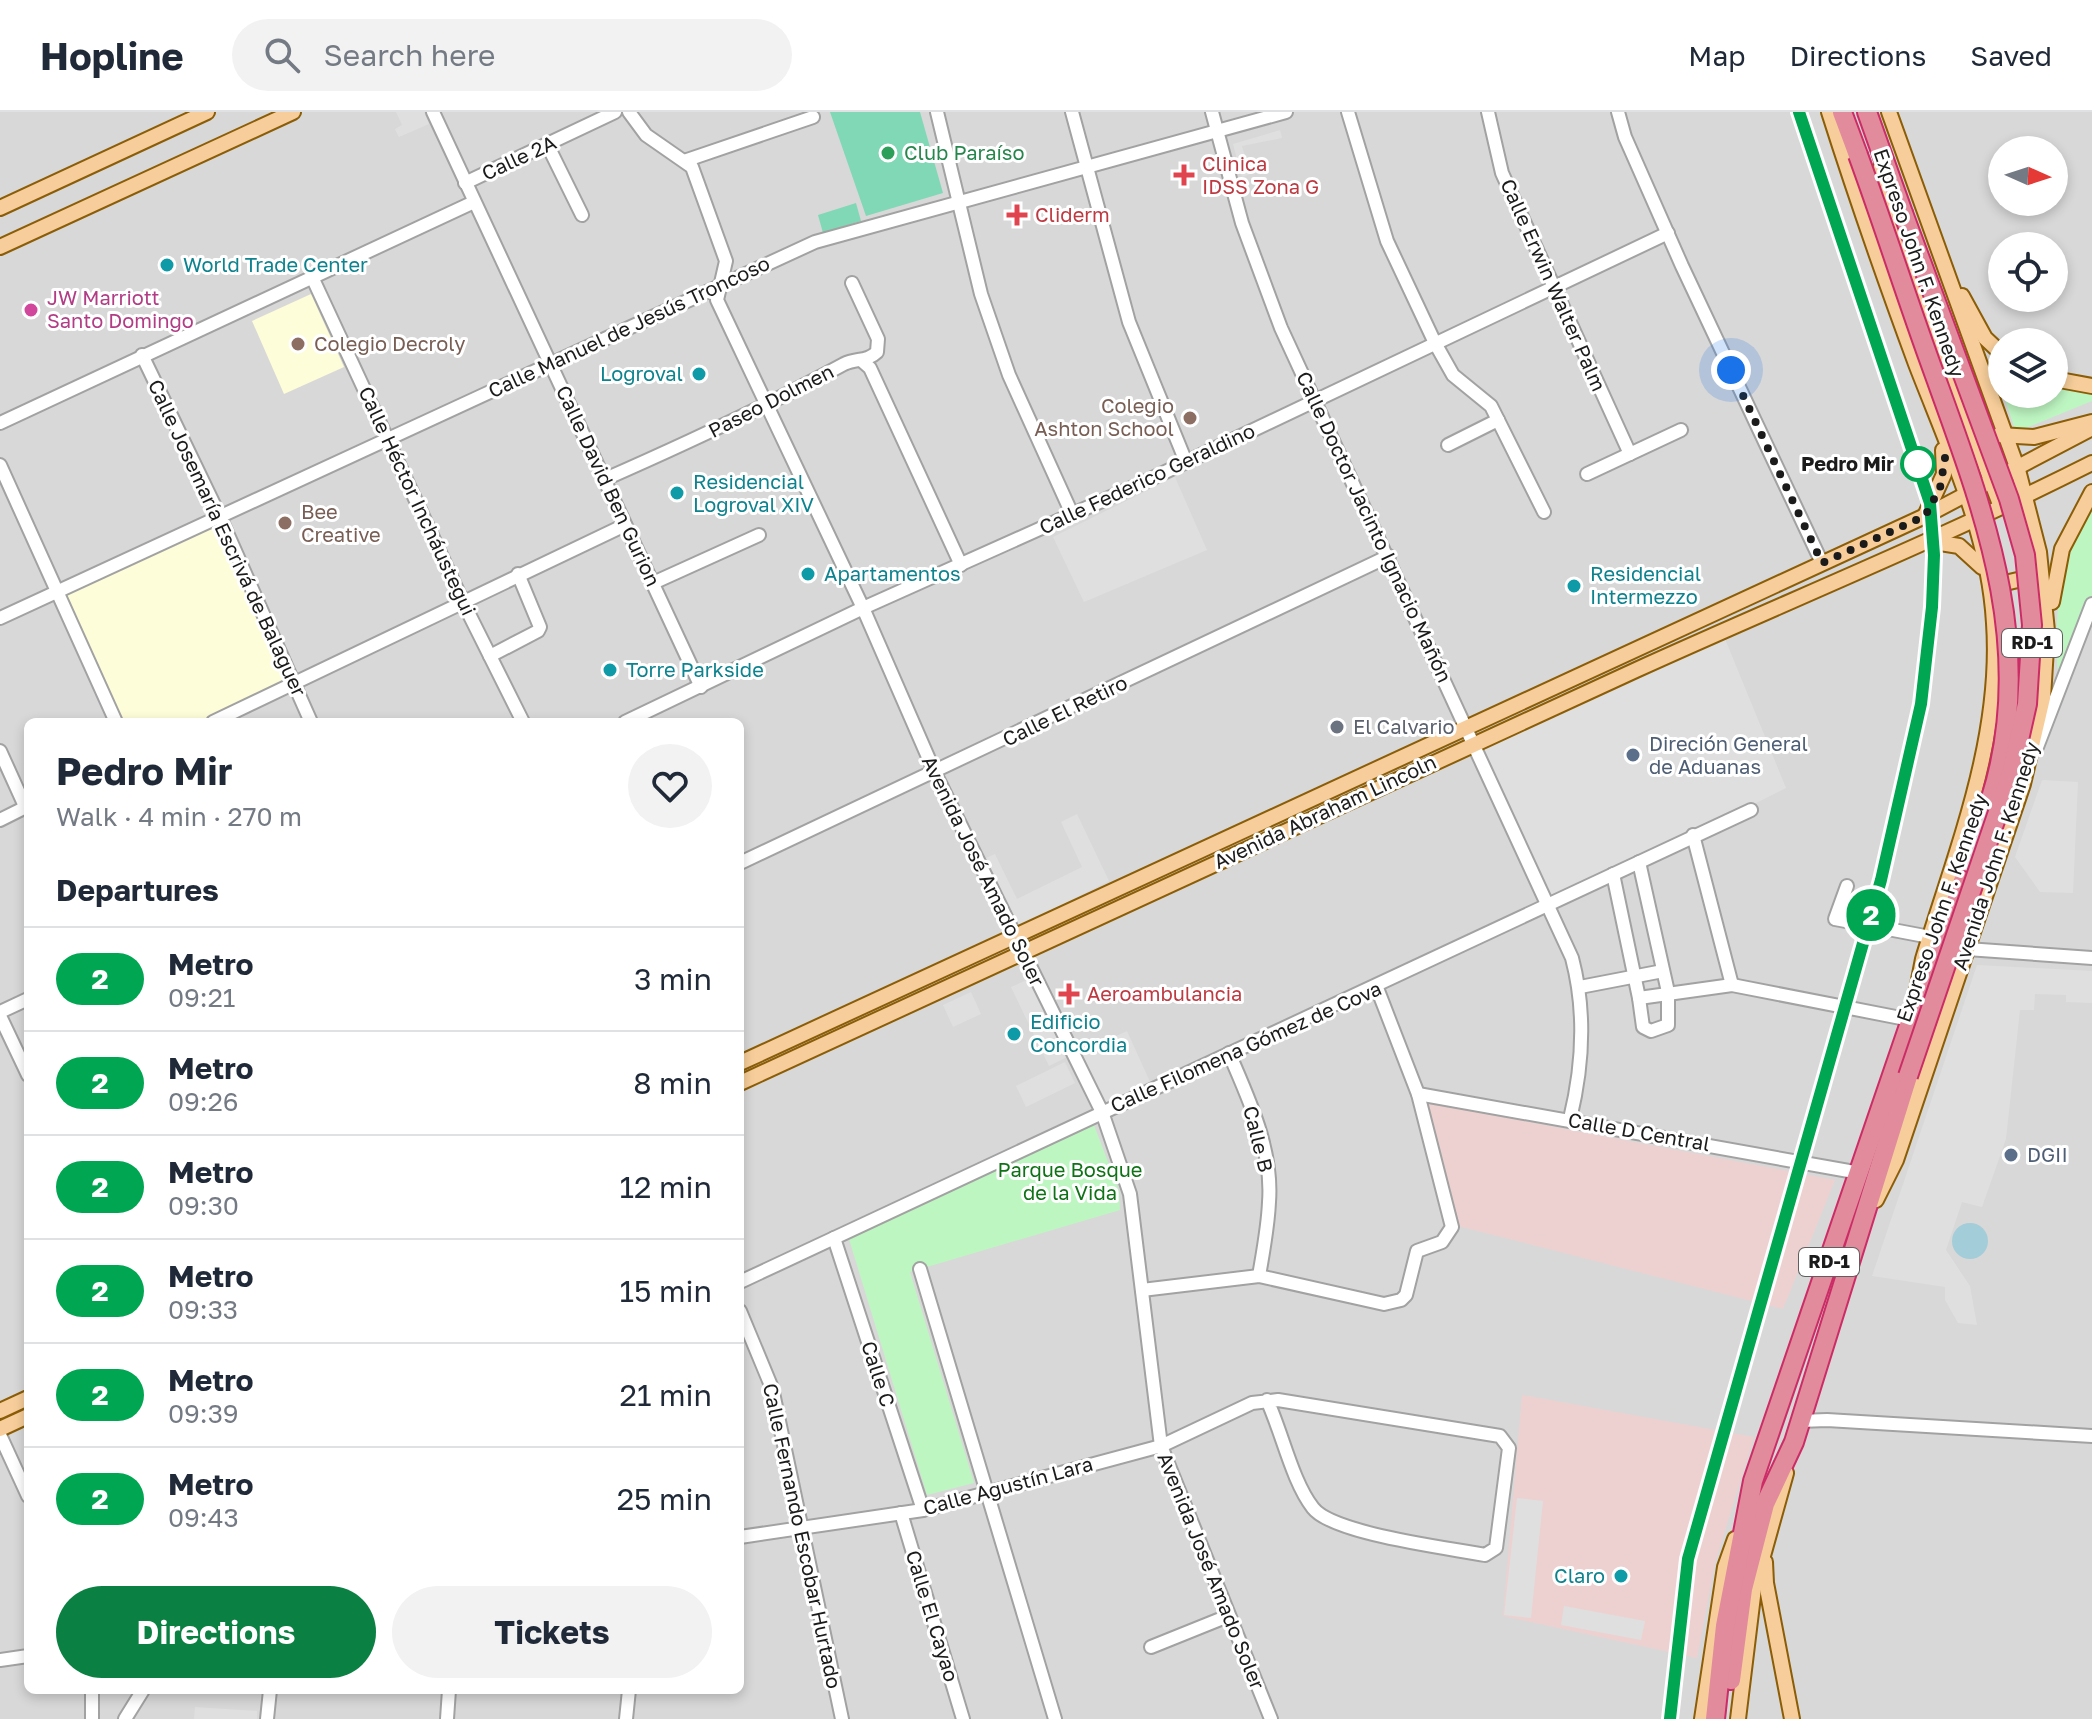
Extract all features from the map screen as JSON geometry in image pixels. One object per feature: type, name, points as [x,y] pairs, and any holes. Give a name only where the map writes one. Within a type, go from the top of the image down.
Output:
[{"type":"highway","name":"Expreso John F. Kennedy","points":[[1727,1719],[1726,1672],[1745,1512],[1912,1016],[1935,963],[1992,794],[2005,738],[2010,673],[2006,608],[1992,542],[1842,112]]},
{"type":"highway","name":"Expreso John F. Kennedy","points":[[1715,1719],[1765,1504],[1794,1442],[1908,1076],[2012,771],[2027,704],[2032,625],[2025,555],[2009,499],[1869,119]]},
{"type":"main road","points":[[0,208],[207,112]]},
{"type":"main road","points":[[0,247],[293,112]]},
{"type":"main road","name":"Avenida John F. Kennedy","points":[[1829,112],[1866,226],[1975,521],[1994,623],[1991,712],[1984,755],[1930,937],[1912,1016]]},
{"type":"main road","name":"Avenida John F. Kennedy","points":[[1864,1225],[1896,1160],[2023,784],[2039,723],[2047,666],[2039,552],[2018,470],[1889,112]]},
{"type":"main road","points":[[1869,119],[1890,214],[2001,507]]},
{"type":"main road","points":[[1912,176],[1973,318],[1988,341]]},
{"type":"main road","points":[[2068,382],[2092,386]]},
{"type":"main road","points":[[1962,405],[1984,427],[2007,438],[2034,437],[2092,422]]},
{"type":"main road","points":[[1925,516],[1934,503],[1944,474],[1938,422]]},
{"type":"main road","name":"Avenida Abraham Lincoln","points":[[744,1061],[1925,516],[2018,470],[2092,428]]},
{"type":"main road","name":"Avenida Abraham Lincoln","points":[[744,1081],[1476,743],[1975,521],[2092,463]]},
{"type":"main road","points":[[2047,666],[2058,565],[2079,512],[2092,492]]},
{"type":"main road","points":[[1928,540],[1969,551],[1986,571]]},
{"type":"main road","points":[[1994,623],[1997,597],[2005,583],[2022,579],[2036,583],[2045,605]]},
{"type":"main road","points":[[0,1411],[24,1400]]},
{"type":"main road","points":[[0,1432],[24,1418]]},
{"type":"main road","name":"RD-1","points":[[1738,1719],[1754,1588],[1794,1442]]},
{"type":"main road","name":"RD-1","points":[[1702,1719],[1725,1567],[1745,1512]]},
{"type":"main road","points":[[1765,1544],[1766,1583],[1792,1719]]},
{"type":"street","name":"Calle David Ben Gurion","points":[[433,112],[701,687]]},
{"type":"street","name":"Calle 2A","points":[[465,183],[615,112]]},
{"type":"street","points":[[629,112],[646,135],[687,160],[813,117]]},
{"type":"street","points":[[937,112],[961,201],[981,294],[1005,361],[1072,514]]},
{"type":"street","points":[[1072,112],[1129,322],[1186,462]]},
{"type":"street","name":"Calle Doctor Jacinto Ignacio Mañón","points":[[1212,112],[1263,287],[1550,904],[1580,987],[1581,1045],[1570,1119]]},
{"type":"street","name":"Calle Manuel de Jesús Troncoso","points":[[0,618],[815,242],[1286,112]]},
{"type":"street","points":[[1348,112],[1387,241],[1435,343],[1453,375],[1481,397],[1498,420],[1544,512]]},
{"type":"street","name":"Calle Erwin Walter Palm","points":[[1488,112],[1502,173],[1630,454]]},
{"type":"street","points":[[1618,112],[1625,137],[1668,233],[1822,563]]},
{"type":"street","points":[[547,144],[582,215]]},
{"type":"street","name":"Avenida José Amado Soler","points":[[687,160],[703,192],[724,252],[726,264],[717,300],[863,608],[935,773],[1102,1112],[1130,1194],[1161,1446],[1271,1719]]},
{"type":"street","points":[[0,423],[474,202]]},
{"type":"street","name":"Calle Federico Geraldino","points":[[634,718],[863,608],[1186,462],[1668,233]]},
{"type":"street","name":"Calle Héctor Incháustegui","points":[[313,279],[390,438],[462,600],[521,718]]},
{"type":"street","points":[[852,283],[879,346],[871,358],[862,361]]},
{"type":"street","name":"Calle Josemaría Escrivá de Balaguer","points":[[142,355],[220,517],[309,718]]},
{"type":"street","points":[[862,361],[870,368],[961,565]]},
{"type":"street","name":"Paseo Dolmen","points":[[603,480],[768,406],[848,362],[862,361]]},
{"type":"street","points":[[1448,445],[1498,420]]},
{"type":"street","points":[[1587,474],[1681,430]]},
{"type":"street","points":[[0,465],[114,718]]},
{"type":"street","points":[[222,718],[462,600],[625,525]]},
{"type":"street","points":[[653,583],[759,535]]},
{"type":"street","name":"Calle El Retiro","points":[[744,861],[1389,556]]},
{"type":"street","points":[[490,656],[538,631],[540,627],[518,574]]},
{"type":"street","points":[[2023,784],[2092,604]]},
{"type":"street","points":[[0,751],[24,804],[22,809],[0,820]]},
{"type":"street","name":"Calle Filomena Gómez de Cova","points":[[744,1280],[1229,1053],[1377,988],[1751,810]]},
{"type":"street","points":[[1693,835],[1732,985]]},
{"type":"street","points":[[1613,874],[1643,1027],[1651,1031],[1663,1029],[1670,1019],[1668,992],[1639,862]]},
{"type":"street","points":[[1847,886],[1835,919],[1930,937]]},
{"type":"street","points":[[1967,949],[2092,958]]},
{"type":"street","points":[[1580,987],[1663,971]]},
{"type":"street","points":[[1639,998],[1732,985],[1912,1016]]},
{"type":"street","points":[[1142,1290],[1259,1276],[1384,1304],[1401,1300],[1406,1295],[1417,1251],[1442,1242],[1452,1227],[1418,1094],[1377,988]]},
{"type":"street","points":[[24,1001],[0,1014],[24,1066]]},
{"type":"street","name":"Calle B","points":[[1229,1053],[1258,1121],[1268,1168],[1270,1201],[1259,1276]]},
{"type":"street","name":"Calle D Central","points":[[1418,1094],[1860,1173]]},
{"type":"street","name":"Calle C","points":[[834,1238],[923,1510]]},
{"type":"street","points":[[920,1269],[1055,1719]]},
{"type":"street","name":"Calle Fernando Escobar Hurtado","points":[[744,1321],[772,1388],[842,1719]]},
{"type":"street","points":[[1267,1400],[1329,1406],[1500,1436],[1509,1448],[1496,1548],[1485,1555],[1375,1534],[1325,1519],[1308,1501],[1267,1400]]},
{"type":"street","name":"Calle Agustín Lara","points":[[744,1536],[923,1510],[1161,1446],[1252,1403],[1267,1400]]},
{"type":"street","points":[[1800,1421],[2092,1436]]},
{"type":"street","points":[[0,1432],[24,1487]]},
{"type":"street","name":"Calle El Cayao","points":[[901,1513],[963,1719]]},
{"type":"street","points":[[1151,1647],[1228,1616]]},
{"type":"street","points":[[0,1660],[24,1657]]},
{"type":"street","points":[[92,1694],[92,1719]]},
{"type":"street","points":[[125,1719],[141,1694]]},
{"type":"street","points":[[267,1719],[270,1694]]},
{"type":"street","points":[[447,1719],[449,1694]]},
{"type":"street","points":[[626,1719],[629,1694]]},
{"type":"shaded area","points":[[0,112],[2092,112],[2092,1719],[0,1719]]},
{"type":"shaded area","points":[[396,112],[424,112],[429,124],[399,137],[395,129],[402,125]]},
{"type":"shaded area","points":[[1280,130],[1282,138],[1242,146],[1250,174],[1242,177],[1233,144]]},
{"type":"shaded area","name":"Colegio Decroly","points":[[311,294],[344,367],[284,394],[252,321]]},
{"type":"shaded area","points":[[1175,477],[1207,550],[1084,602],[1053,537]]},
{"type":"shaded area","points":[[216,525],[287,683],[211,718],[117,718],[62,595]]},
{"type":"shaded area","points":[[1723,634],[1786,788],[1639,862],[1552,899],[1479,743]]},
{"type":"shaded area","points":[[2042,780],[2078,782],[2073,893],[2040,892],[2015,857]]},
{"type":"shaded area","points":[[1077,814],[1109,881],[1019,926],[986,858],[995,854],[1017,899],[1082,867],[1061,822]]},
{"type":"shaded area","points":[[1977,965],[2092,971],[2092,1003],[2066,1002],[2066,995],[2035,994],[2034,1010],[2020,1010],[2006,1139],[1982,1207],[1962,1202],[1946,1250],[1970,1286],[1977,1325],[1958,1323],[1945,1300],[1945,1287],[1872,1276]]},
{"type":"shaded area","points":[[1029,979],[1067,1057],[1049,1066],[1011,987]]},
{"type":"shaded area","points":[[971,992],[981,1014],[953,1027],[943,1005]]},
{"type":"shaded area","points":[[1127,1031],[1151,1084],[1104,1106],[1079,1053]]},
{"type":"shaded area","points":[[1065,1062],[1075,1083],[1026,1107],[1016,1086]]},
{"type":"shaded area","points":[[1428,1103],[1835,1180],[1783,1309],[1458,1226]]},
{"type":"shaded area","points":[[1522,1395],[1754,1437],[1715,1563],[1697,1658],[1503,1616]]},
{"type":"shaded area","points":[[1517,1498],[1543,1501],[1531,1618],[1504,1615]]},
{"type":"shaded area","points":[[1564,1606],[1645,1621],[1641,1640],[1561,1625]]},
{"type":"shaded area","points":[[195,1707],[257,1711],[257,1719],[194,1719]]},
{"type":"green space","name":"Club Paraíso","points":[[830,112],[920,112],[943,193],[866,216]]},
{"type":"green space","points":[[856,203],[861,221],[823,233],[818,215]]},
{"type":"green space","points":[[2068,388],[2092,393],[2092,401],[2016,432],[2008,408],[2068,408]]},
{"type":"green space","points":[[2092,506],[2092,600],[2060,677],[2057,627],[2064,573]]},
{"type":"green space","name":"Parque Bosque de la Vida","points":[[1094,1125],[1119,1191],[1120,1210],[910,1272],[974,1483],[927,1495],[849,1239]]},
{"type":"water","points":[[1970,1223],[1983,1228],[1988,1241],[1983,1254],[1970,1259],[1957,1254],[1952,1241],[1957,1228]]},
{"type":"metro line","name":"2","points":[[1670,1719],[1688,1559],[1881,880],[1921,704],[1932,607],[1934,555],[1930,503],[1799,112]]},
{"type":"place","name":"Club Paraíso","points":[[888,153]]},
{"type":"place","name":"Clinica IDSS Zona G","points":[[1184,175]]},
{"type":"place","name":"Cliderm","points":[[1017,215]]},
{"type":"place","name":"World Trade Center","points":[[167,265]]},
{"type":"place","name":"JW Marriott Santo Domingo","points":[[31,310]]},
{"type":"place","name":"Colegio Decroly","points":[[298,344]]},
{"type":"place","name":"Logroval","points":[[699,374]]},
{"type":"place","name":"Colegio Ashton School","points":[[1190,418]]},
{"type":"place","name":"Pedro Mir","points":[[1918,464]]},
{"type":"place","name":"Residencial Logroval XIV","points":[[677,493]]},
{"type":"place","name":"Bee Creative","points":[[285,523]]},
{"type":"place","name":"Apartamentos","points":[[808,574]]},
{"type":"place","name":"Residencial Intermezzo","points":[[1574,586]]},
{"type":"place","name":"Torre Parkside","points":[[610,670]]},
{"type":"place","name":"El Calvario","points":[[1337,727]]},
{"type":"place","name":"Direción General de Aduanas","points":[[1633,755]]},
{"type":"place","name":"Aeroambulancia","points":[[1069,994]]},
{"type":"place","name":"Edificio Concordia","points":[[1014,1034]]},
{"type":"place","name":"DGII","points":[[2011,1155]]},
{"type":"place","name":"Claro","points":[[1621,1576]]},
{"type":"route","points":[[1731,370],[1822,563],[1925,516],[1940,488],[1945,458],[1918,464]]}]
